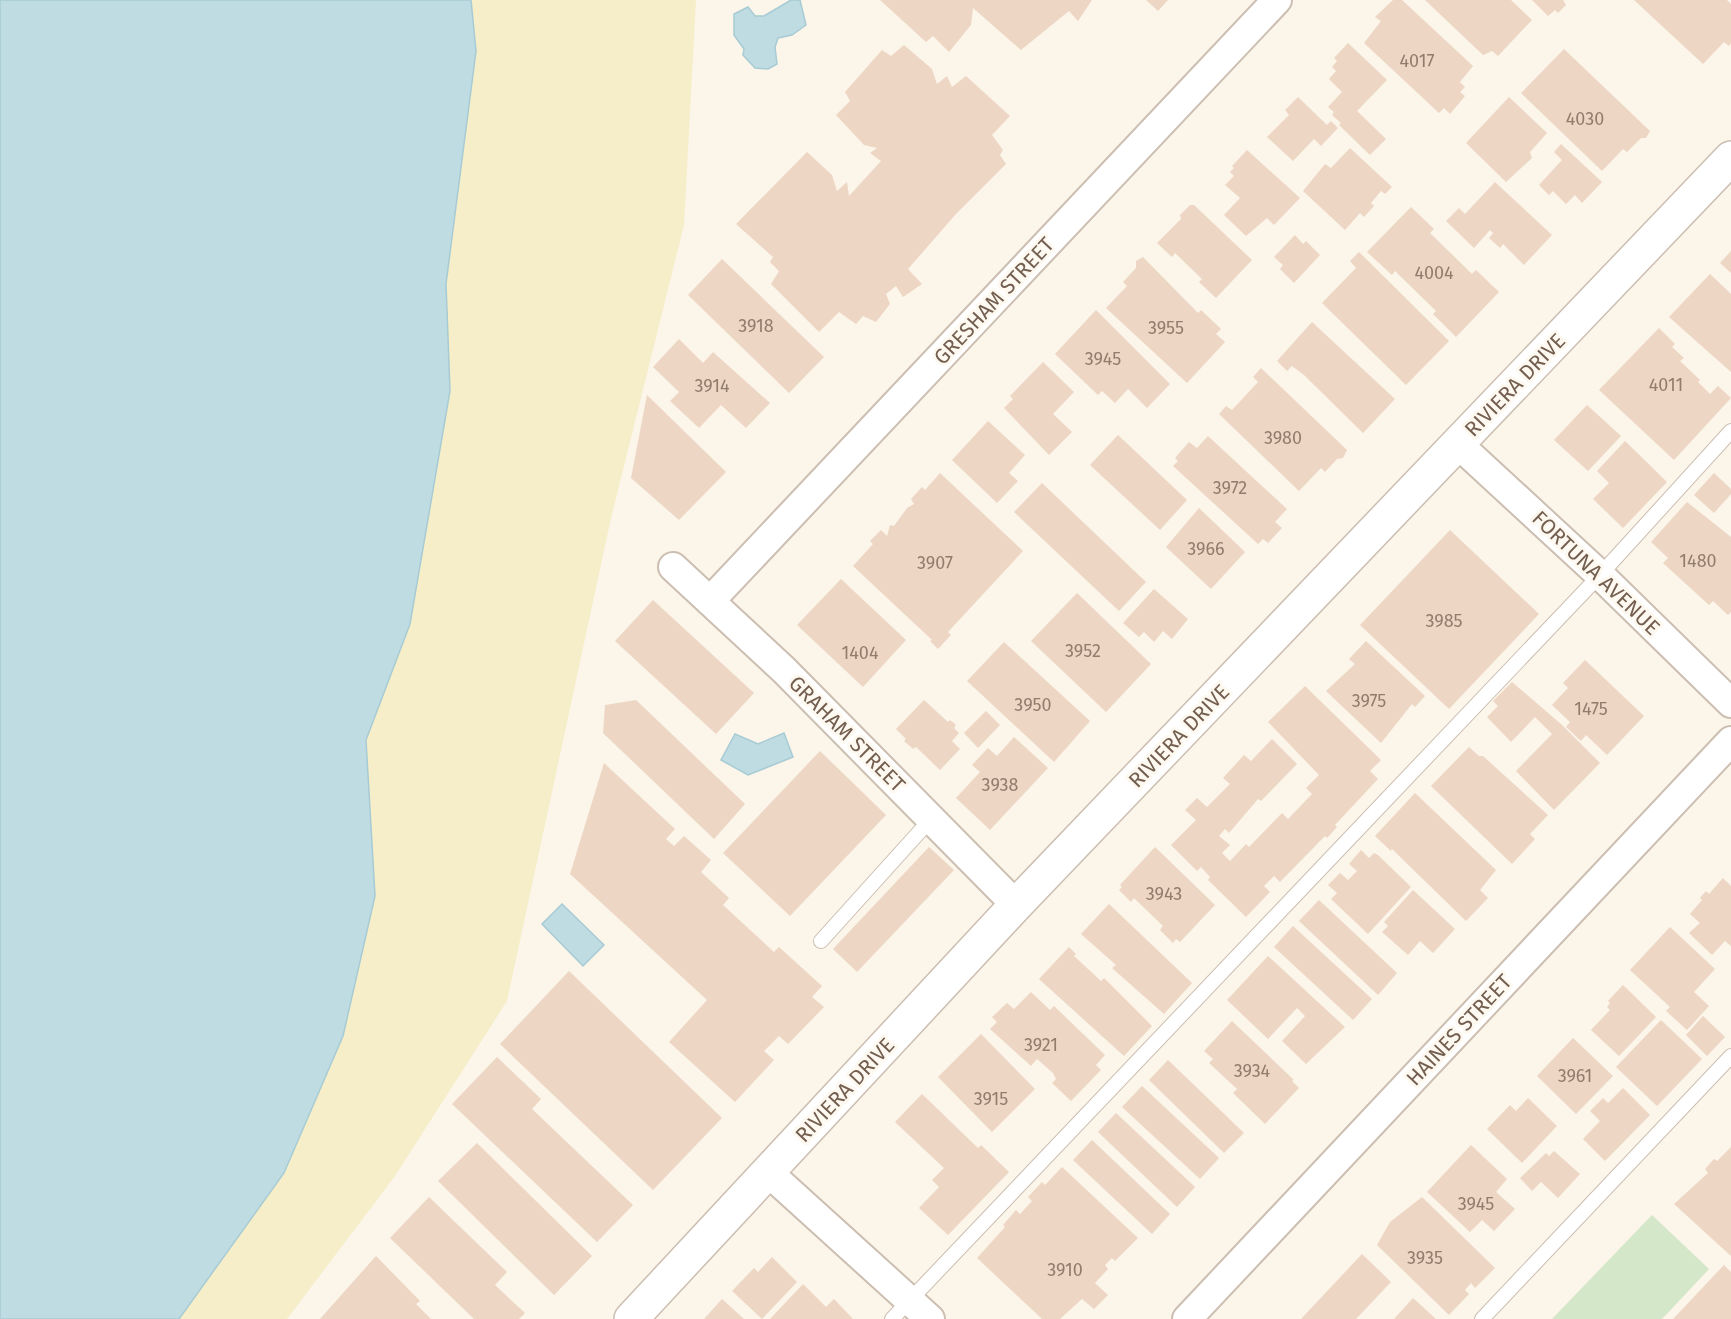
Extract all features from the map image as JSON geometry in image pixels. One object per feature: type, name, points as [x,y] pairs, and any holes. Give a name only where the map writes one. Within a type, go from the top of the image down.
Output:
[{"type":"street","name":"GRESHAM STREET","points":[[710,601],[1277,0]]},
{"type":"street","name":"RIVIERA DRIVE","points":[[631,1319],[1016,905],[1731,158]]},
{"type":"street","name":"FORTUNA AVENUE","points":[[1458,444],[1599,575],[1731,703]]},
{"type":"street","name":"GRAHAM STREET","points":[[673,567],[784,670],[1016,905]]},
{"type":"street","name":"HAINES STREET","points":[[1187,1319],[1731,741]]},
{"type":"street","points":[[769,1173],[910,1313]]},
{"type":"lane","points":[[910,1313],[1731,431]]},
{"type":"lane","points":[[821,941],[931,819]]},
{"type":"lane","points":[[1482,1319],[1731,1056]]},
{"type":"green space","points":[[1652,1215],[1709,1269],[1662,1319],[1552,1319]]},
{"type":"sand","points":[[457,0],[696,0],[684,225],[611,518],[507,1001],[395,1176],[287,1319],[52,1319]]},
{"type":"water","points":[[0,0],[471,0],[476,51],[446,284],[450,391],[410,624],[366,740],[375,896],[343,1036],[284,1173],[179,1319],[0,1319]]},
{"type":"water","points":[[791,0],[800,0],[806,25],[792,35],[778,38],[775,47],[777,64],[768,69],[755,68],[743,55],[744,49],[734,35],[734,14],[748,7],[755,16],[764,16]]},
{"type":"water","points":[[784,733],[793,757],[748,775],[721,760],[735,734],[758,744]]},
{"type":"water","points":[[562,904],[604,945],[583,966],[542,924]]},
{"type":"building","points":[[880,0],[1092,0],[1078,21],[1069,11],[1021,50],[973,8],[971,25],[949,52],[933,36],[926,42]]},
{"type":"building","points":[[1146,0],[1168,0],[1158,11]]},
{"type":"building","points":[[1393,0],[1402,0],[1473,66],[1460,82],[1465,87],[1460,92],[1465,96],[1450,114],[1444,108],[1439,113],[1364,43],[1381,21],[1375,17]]},
{"type":"building","points":[[1425,0],[1511,0],[1532,20],[1498,56],[1492,51],[1483,55]]},
{"type":"building","points":[[1532,0],[1563,0],[1566,5],[1558,13],[1555,10],[1548,16]]},
{"type":"building","points":[[1634,0],[1727,0],[1731,4],[1731,43],[1729,46],[1724,42],[1703,64]]},
{"type":"building","points":[[1348,43],[1387,80],[1357,111],[1386,139],[1370,155],[1339,125],[1341,123],[1332,115],[1334,112],[1328,107],[1342,92],[1329,79],[1336,71],[1332,67],[1337,61],[1334,58]]},
{"type":"building","points":[[904,45],[932,69],[937,84],[947,76],[952,87],[966,76],[1010,116],[992,135],[1003,150],[1000,155],[1006,164],[956,214],[908,269],[922,284],[903,297],[896,286],[886,294],[890,304],[876,322],[863,316],[856,324],[839,312],[819,332],[771,284],[779,271],[770,262],[773,257],[736,224],[807,152],[832,175],[837,191],[847,182],[849,196],[881,161],[870,153],[877,148],[864,145],[836,115],[850,101],[845,92],[882,50],[891,56]]},
{"type":"building","points":[[1564,49],[1650,131],[1646,138],[1641,138],[1627,152],[1623,149],[1602,171],[1521,93]]},
{"type":"building","points":[[1298,97],[1327,125],[1331,121],[1338,128],[1321,146],[1314,139],[1293,161],[1267,137],[1289,115],[1285,110]]},
{"type":"building","points":[[1509,97],[1547,133],[1530,152],[1532,158],[1506,182],[1466,143]]},
{"type":"building","points":[[1561,144],[1602,182],[1582,203],[1575,195],[1566,204],[1553,191],[1549,195],[1539,185],[1562,160],[1554,152]]},
{"type":"building","points":[[1350,148],[1392,187],[1385,194],[1381,191],[1371,203],[1374,206],[1364,217],[1360,213],[1345,230],[1303,191],[1325,164],[1331,168]]},
{"type":"building","points":[[1247,150],[1300,198],[1274,225],[1267,218],[1246,236],[1224,215],[1240,198],[1225,185],[1234,176],[1230,172],[1234,168],[1232,166]]},
{"type":"building","points":[[1495,182],[1552,235],[1524,265],[1503,244],[1500,248],[1489,238],[1493,233],[1490,230],[1474,248],[1446,221],[1459,208],[1465,214]]},
{"type":"building","points":[[1190,205],[1194,205],[1252,260],[1216,298],[1199,282],[1202,279],[1175,253],[1172,257],[1157,243],[1181,219],[1180,215]]},
{"type":"building","points":[[1411,207],[1434,229],[1430,233],[1472,274],[1476,270],[1499,292],[1456,337],[1433,314],[1436,311],[1395,271],[1392,275],[1367,252]]},
{"type":"building","points":[[1295,235],[1303,244],[1306,241],[1320,255],[1294,283],[1280,269],[1283,265],[1274,257]]},
{"type":"building","points":[[1731,251],[1731,273],[1720,263]]},
{"type":"building","points":[[1359,252],[1449,341],[1406,385],[1322,303],[1356,268],[1350,261]]},
{"type":"building","points":[[1143,257],[1198,313],[1201,310],[1221,329],[1216,334],[1225,342],[1187,383],[1106,308],[1127,286],[1123,282],[1136,268],[1136,261]]},
{"type":"building","points":[[722,259],[824,357],[789,393],[688,295]]},
{"type":"building","points":[[1710,274],[1731,294],[1731,372],[1669,317]]},
{"type":"building","points":[[1096,310],[1170,384],[1147,408],[1128,389],[1115,403],[1102,391],[1098,395],[1055,354]]},
{"type":"building","points":[[1312,322],[1395,399],[1363,433],[1304,375],[1292,366],[1287,371],[1277,361]]},
{"type":"building","points":[[1659,328],[1675,344],[1672,347],[1684,358],[1680,361],[1700,380],[1698,382],[1710,394],[1718,386],[1731,398],[1674,460],[1599,390]]},
{"type":"building","points":[[679,339],[703,363],[713,352],[770,403],[746,428],[721,405],[699,428],[670,401],[679,392],[653,367]]},
{"type":"building","points":[[1043,362],[1074,392],[1053,414],[1072,432],[1049,455],[1004,408],[1013,399],[1010,396]]},
{"type":"building","points":[[1261,368],[1347,450],[1343,458],[1337,459],[1325,472],[1321,468],[1299,491],[1219,414],[1226,406],[1232,410],[1258,382],[1253,377]]},
{"type":"building","points":[[647,395],[726,472],[679,520],[631,478]]},
{"type":"building","points":[[1587,405],[1621,436],[1588,471],[1554,440]]},
{"type":"building","points":[[988,421],[1025,455],[1009,473],[1018,481],[997,503],[952,460]]},
{"type":"building","points":[[1118,435],[1187,500],[1160,530],[1090,465]]},
{"type":"building","points":[[1208,436],[1287,509],[1275,522],[1282,528],[1268,543],[1263,539],[1258,544],[1173,466],[1178,461],[1175,458],[1189,442],[1197,448]]},
{"type":"building","points":[[1625,441],[1667,482],[1623,528],[1593,499],[1609,483],[1597,471]]},
{"type":"building","points":[[940,473],[1023,551],[948,632],[951,635],[938,649],[930,641],[932,640],[853,566],[873,544],[870,541],[881,530],[887,536],[890,525],[894,526],[907,508],[914,504],[911,499],[922,487],[925,490]]},
{"type":"building","points":[[1714,473],[1731,489],[1731,494],[1714,513],[1694,495]]},
{"type":"building","points":[[1042,483],[1146,582],[1119,611],[1014,512]]},
{"type":"building","points":[[1687,502],[1731,537],[1731,612],[1728,615],[1713,601],[1709,605],[1663,563],[1668,558],[1651,542]]},
{"type":"building","points":[[1199,508],[1245,552],[1211,589],[1166,547]]},
{"type":"building","points":[[1450,530],[1539,614],[1449,709],[1360,625]]},
{"type":"building","points":[[841,579],[906,640],[863,687],[797,625]]},
{"type":"building","points":[[1154,589],[1188,619],[1172,639],[1163,631],[1154,642],[1144,632],[1139,637],[1123,623]]},
{"type":"building","points":[[1077,593],[1151,664],[1106,712],[1031,641]]},
{"type":"building","points":[[653,600],[754,693],[716,734],[615,641]]},
{"type":"building","points":[[1366,641],[1425,696],[1415,707],[1412,704],[1381,743],[1326,691],[1355,664],[1349,659]]},
{"type":"building","points":[[1004,642],[1090,721],[1054,762],[967,681]]},
{"type":"building","points":[[1585,660],[1644,716],[1607,755],[1586,735],[1581,741],[1566,727],[1570,722],[1552,705],[1568,688],[1563,683]]},
{"type":"building","points":[[1512,682],[1561,724],[1600,763],[1554,810],[1516,771],[1552,734],[1535,717],[1511,742],[1487,717],[1498,706],[1493,701]]},
{"type":"building","points":[[1305,686],[1381,760],[1370,771],[1378,779],[1335,825],[1337,827],[1327,838],[1325,836],[1280,882],[1274,876],[1264,886],[1270,892],[1246,917],[1208,880],[1210,877],[1201,867],[1197,871],[1171,845],[1196,820],[1185,810],[1197,798],[1207,807],[1230,784],[1223,778],[1244,755],[1251,761],[1272,739],[1297,764],[1261,801],[1258,799],[1229,833],[1225,829],[1219,836],[1230,845],[1222,853],[1230,861],[1246,844],[1249,847],[1282,813],[1288,819],[1312,794],[1306,788],[1319,775],[1268,722]]},
{"type":"building","points":[[636,700],[745,804],[714,839],[603,733],[605,705]]},
{"type":"building","points":[[924,700],[948,722],[950,720],[956,725],[954,728],[959,733],[952,741],[960,749],[940,770],[916,747],[913,749],[904,741],[906,739],[896,729]]},
{"type":"building","points":[[986,711],[1000,725],[978,748],[964,733]]},
{"type":"building","points":[[1014,737],[1048,768],[990,830],[956,798],[980,772],[972,765],[988,748],[997,756]]},
{"type":"building","points":[[1469,747],[1479,756],[1483,756],[1548,815],[1530,834],[1535,839],[1512,864],[1431,786]]},
{"type":"building","points":[[820,751],[886,815],[790,916],[723,853]]},
{"type":"building","points":[[604,763],[675,829],[666,839],[674,846],[684,836],[711,860],[701,872],[729,898],[723,905],[774,952],[779,947],[822,986],[812,997],[824,1007],[788,1044],[779,1036],[764,1051],[774,1060],[735,1102],[669,1042],[707,1000],[570,874]]},
{"type":"building","points":[[1415,793],[1496,870],[1480,890],[1488,898],[1466,921],[1392,849],[1391,851],[1375,836]]},
{"type":"building","points":[[929,847],[954,870],[857,972],[833,949]]},
{"type":"building","points":[[1155,847],[1215,905],[1180,942],[1176,939],[1173,943],[1160,930],[1163,926],[1134,898],[1131,902],[1119,890],[1122,887],[1120,885]]},
{"type":"building","points":[[1361,850],[1369,858],[1374,853],[1378,855],[1411,887],[1368,934],[1331,899],[1337,893],[1328,885],[1340,873],[1348,880],[1357,871],[1349,864]]},
{"type":"building","points":[[1723,878],[1731,886],[1731,946],[1725,941],[1712,955],[1689,933],[1700,923],[1690,914],[1702,900],[1700,898],[1706,891],[1709,894]]},
{"type":"building","points":[[1413,890],[1455,929],[1433,953],[1420,941],[1408,955],[1382,932],[1388,926],[1384,922]]},
{"type":"building","points":[[1319,900],[1397,973],[1378,995],[1299,921]]},
{"type":"building","points":[[1109,904],[1192,983],[1164,1014],[1112,968],[1116,965],[1081,934]]},
{"type":"building","points":[[1293,926],[1372,999],[1353,1020],[1274,947]]},
{"type":"building","points":[[1670,927],[1715,969],[1694,992],[1709,1006],[1687,1030],[1666,1011],[1670,1007],[1630,970]]},
{"type":"building","points":[[1069,947],[1076,954],[1074,956],[1101,981],[1104,978],[1152,1026],[1124,1056],[1039,979]]},
{"type":"building","points":[[1268,956],[1345,1027],[1306,1064],[1282,1041],[1305,1016],[1297,1008],[1268,1039],[1227,1000]]},
{"type":"building","points":[[569,971],[722,1118],[653,1190],[500,1044]]},
{"type":"building","points":[[1623,985],[1656,1017],[1619,1056],[1591,1030],[1610,1010],[1607,1007],[1610,1003],[1608,1001]]},
{"type":"building","points":[[1031,992],[1050,1010],[1054,1006],[1105,1055],[1096,1065],[1101,1070],[1071,1101],[1052,1083],[1056,1079],[1053,1073],[1037,1059],[1031,1066],[990,1029],[997,1022],[992,1017],[1007,1003],[1014,1009]]},
{"type":"building","points":[[1703,1016],[1725,1037],[1707,1056],[1686,1035]]},
{"type":"building","points":[[1661,1020],[1702,1059],[1657,1106],[1616,1067]]},
{"type":"building","points":[[1232,1021],[1294,1080],[1292,1081],[1299,1088],[1265,1124],[1233,1093],[1237,1089],[1209,1063],[1213,1059],[1204,1051]]},
{"type":"building","points":[[981,1034],[1035,1089],[992,1132],[938,1077]]},
{"type":"building","points":[[1573,1038],[1613,1076],[1576,1114],[1537,1076]]},
{"type":"building","points":[[497,1057],[541,1099],[532,1109],[633,1205],[597,1242],[452,1104]]},
{"type":"building","points":[[1168,1060],[1244,1133],[1224,1153],[1149,1080]]},
{"type":"building","points":[[1142,1086],[1219,1158],[1200,1179],[1122,1107]]},
{"type":"building","points":[[1623,1088],[1650,1115],[1605,1161],[1583,1139],[1600,1121],[1590,1111],[1603,1098],[1608,1103]]},
{"type":"building","points":[[922,1094],[978,1148],[981,1145],[1009,1172],[948,1235],[919,1208],[939,1187],[932,1180],[944,1168],[895,1122]]},
{"type":"building","points":[[1528,1098],[1557,1126],[1522,1163],[1487,1129],[1510,1105],[1516,1111]]},
{"type":"building","points":[[1116,1113],[1195,1187],[1177,1207],[1098,1132]]},
{"type":"building","points":[[1092,1140],[1170,1214],[1152,1234],[1073,1160]]},
{"type":"building","points":[[477,1143],[592,1256],[554,1295],[438,1181]]},
{"type":"building","points":[[1471,1145],[1507,1179],[1496,1192],[1515,1209],[1494,1231],[1482,1220],[1470,1232],[1427,1192]]},
{"type":"building","points":[[1731,1147],[1731,1256],[1674,1204],[1708,1173],[1705,1169],[1714,1159],[1717,1161]]},
{"type":"building","points":[[1554,1151],[1580,1174],[1558,1198],[1541,1182],[1532,1191],[1520,1178],[1546,1153],[1549,1156]]},
{"type":"building","points":[[1062,1167],[1138,1238],[1115,1261],[1112,1258],[1105,1265],[1108,1269],[1095,1283],[1108,1295],[1094,1309],[1082,1299],[1060,1319],[1042,1319],[977,1258],[1005,1227],[1003,1225],[1016,1210],[1020,1214],[1032,1201],[1028,1197],[1042,1182],[1045,1185]]},
{"type":"building","points":[[429,1197],[507,1272],[495,1285],[525,1313],[519,1319],[474,1319],[390,1238]]},
{"type":"building","points":[[1422,1197],[1495,1268],[1475,1288],[1471,1283],[1465,1290],[1469,1294],[1449,1315],[1377,1245],[1390,1222]]},
{"type":"building","points":[[1362,1254],[1391,1282],[1356,1319],[1301,1319]]},
{"type":"building","points":[[376,1256],[420,1301],[416,1304],[431,1319],[320,1319]]},
{"type":"building","points":[[772,1257],[797,1282],[762,1319],[732,1291],[754,1268],[758,1272]]},
{"type":"building","points":[[1724,1265],[1731,1272],[1731,1319],[1673,1319]]},
{"type":"building","points":[[803,1284],[826,1307],[834,1299],[853,1319],[770,1319]]},
{"type":"building","points":[[1413,1298],[1436,1319],[1394,1319]]},
{"type":"building","points":[[722,1299],[744,1319],[704,1319]]}]
